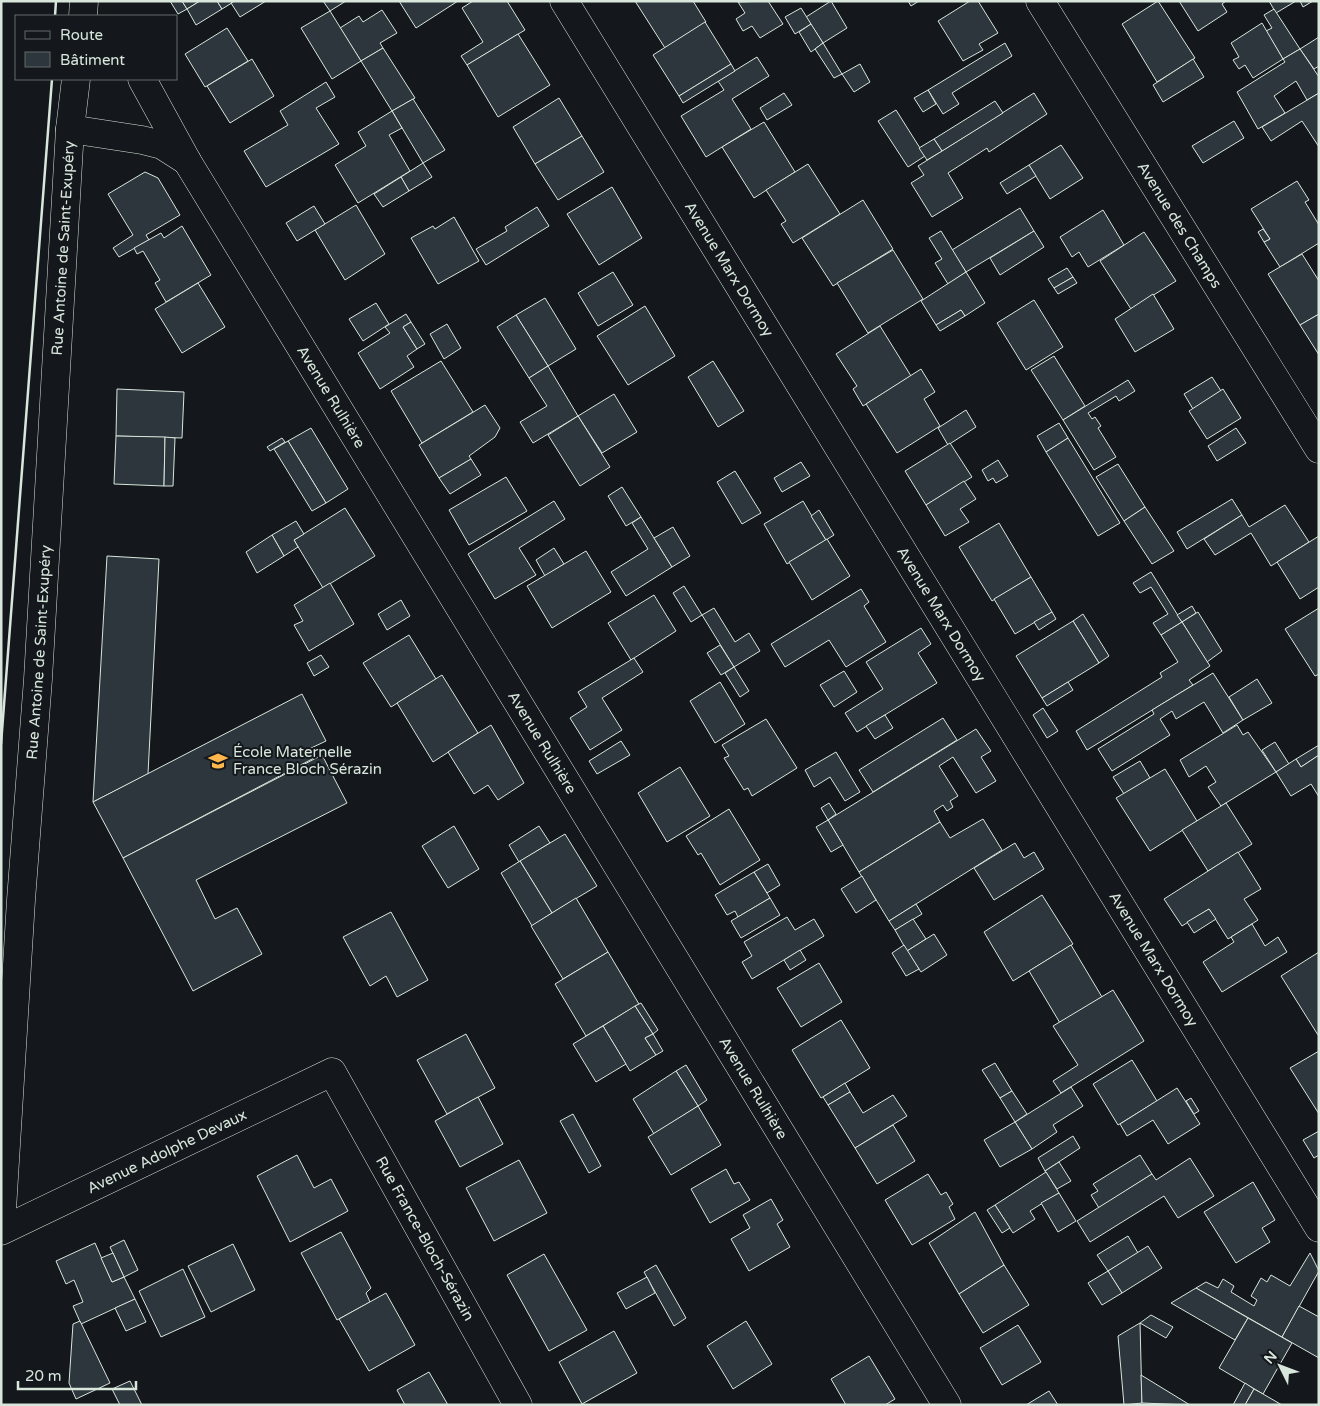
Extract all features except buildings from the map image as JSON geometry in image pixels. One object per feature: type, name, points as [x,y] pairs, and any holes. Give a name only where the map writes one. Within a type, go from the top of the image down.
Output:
[{"type":"street","name":"Avenue Marx Dormoy","points":[[564,1],[1319,1228]]},
{"type":"street","name":"Avenue des Champs","points":[[1040,1],[1319,448]]},
{"type":"street","name":"Rue Antoine de Saint-Exupéry","points":[[1,1226],[21,900],[39,669],[70,129],[76,80]]},
{"type":"street","name":"Avenue Rulhière","points":[[143,80],[187,161],[947,1405]]},
{"type":"street","points":[[70,129],[162,145],[187,161]]},
{"type":"street","name":"Avenue Adolphe Devaux","points":[[1,1231],[332,1072]]},
{"type":"street","name":"Rue France-Bloch-Sérazin","points":[[332,1072],[518,1405]]},
{"type":"wall","points":[[55,15],[56,1]]},
{"type":"wall","points":[[1,744],[52,80]]},
{"type":"place","name":"École Maternelle France Bloch Sérazin","points":[[218,761]]}]
